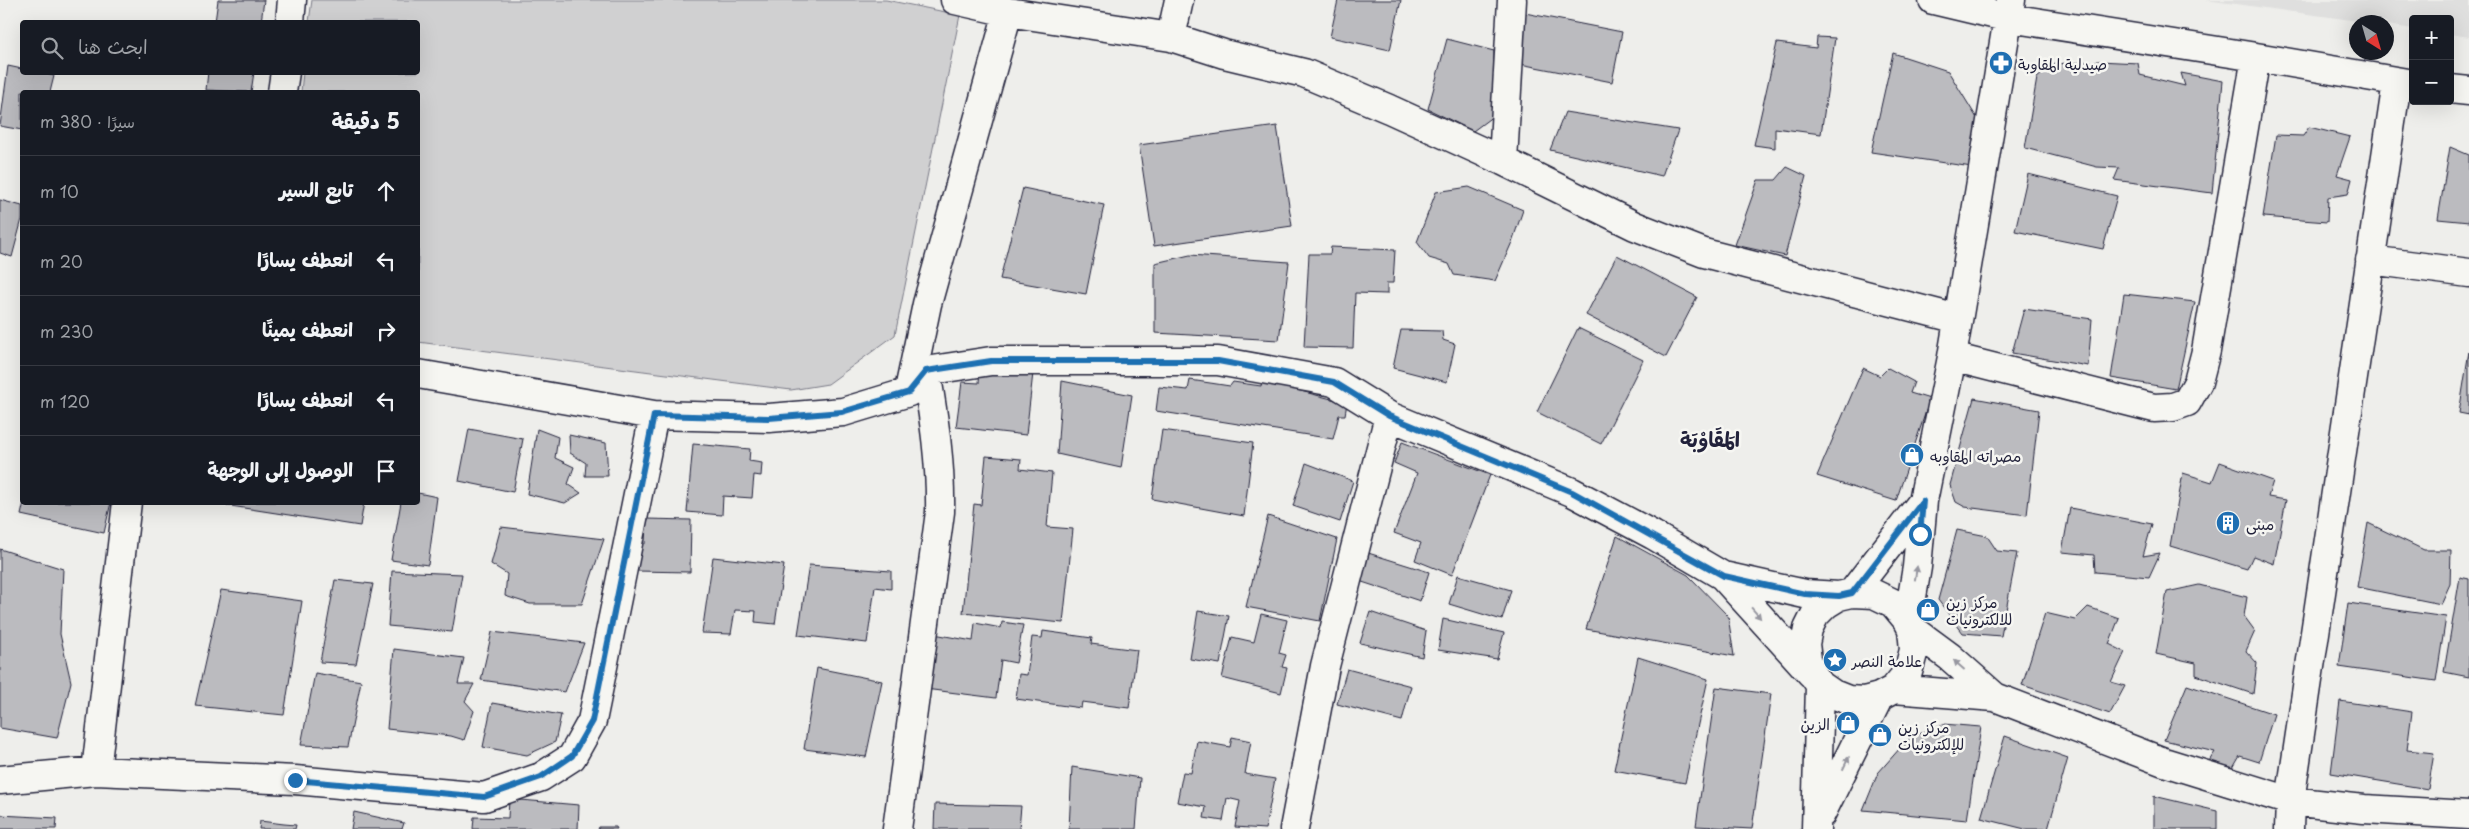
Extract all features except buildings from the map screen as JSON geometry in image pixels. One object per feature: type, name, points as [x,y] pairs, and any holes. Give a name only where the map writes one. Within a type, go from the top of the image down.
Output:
[{"type":"street","points":[[290,20],[292,0]]},
{"type":"street","points":[[956,0],[1008,12],[1171,37],[1224,54],[1304,73],[1390,109],[1503,161],[1635,226],[1704,252],[1958,319]]},
{"type":"street","points":[[1171,37],[1179,0]]},
{"type":"street","points":[[1503,161],[1512,0]]},
{"type":"street","points":[[1933,0],[2010,9],[2405,83],[2370,260],[2290,801],[2289,829]]},
{"type":"street","points":[[1816,826],[1887,693],[1908,672],[1914,650],[1910,625],[1923,501],[1952,357],[2010,9]]},
{"type":"street","points":[[909,392],[927,304],[1008,12]]},
{"type":"street","points":[[1952,357],[2154,408],[2173,407],[2187,402],[2198,382],[2206,351],[2256,56]]},
{"type":"street","points":[[282,90],[285,75]]},
{"type":"street","points":[[2454,89],[2469,91]]},
{"type":"street","points":[[2370,260],[2469,273]]},
{"type":"street","points":[[420,374],[654,415],[769,418],[842,412],[909,392],[926,371],[991,361],[1218,361],[1334,382],[1389,416],[1572,492],[1724,576],[1805,594],[1874,594],[1887,600],[1893,603],[1910,625],[1995,697]]},
{"type":"street","points":[[896,829],[940,512],[941,478],[938,444],[926,371]]},
{"type":"street","points":[[0,780],[96,771],[295,780],[484,797],[541,777],[572,756],[592,721],[654,415]]},
{"type":"street","points":[[1294,829],[1325,666],[1389,416]]},
{"type":"street","points":[[1816,826],[1816,679],[1806,660],[1805,644],[1808,629],[1815,615],[1826,604],[1845,595],[1923,501]]},
{"type":"street","points":[[96,771],[127,505]]},
{"type":"street","points":[[1724,576],[1816,679],[1833,694],[1848,700],[1864,701],[1887,693],[1995,697],[2164,762],[2290,801],[2364,809],[2469,815]]},
{"type":"shaded area","points":[[312,0],[886,0],[960,15],[895,335],[828,384],[791,390],[420,342],[420,90],[301,90],[303,75],[420,75],[420,20],[309,20]]},
{"type":"shaded area","points":[[2206,0],[2469,0],[2469,37],[2454,35],[2454,15],[2409,15],[2409,28],[2394,26],[2394,15],[2349,15],[2349,20]]},
{"type":"place","name":"صيدلية المقاوبة","points":[[2001,63]]},
{"type":"place","name":"مصراته المقاوبه","points":[[1912,455]]},
{"type":"place","name":"مبنى","points":[[2228,523]]},
{"type":"place","name":"مركز زين للالكترونيات","points":[[1928,610]]},
{"type":"place","name":"علامة النصر","points":[[1835,660]]},
{"type":"place","name":"الزين","points":[[1848,723]]},
{"type":"place","name":"مركز زين للإلكترونيات","points":[[1880,735]]},
{"type":"district","name":"المَقَاوْبَة","points":[[1710,439]]},
{"type":"route","points":[[295,780],[484,797],[512,789],[541,777],[572,756],[592,721],[654,415],[769,418],[842,412],[909,392],[926,371],[991,361],[1218,361],[1334,382],[1389,416],[1572,492],[1653,535],[1724,576],[1805,594],[1839,596],[1852,593],[1923,501],[1920,534]]}]
